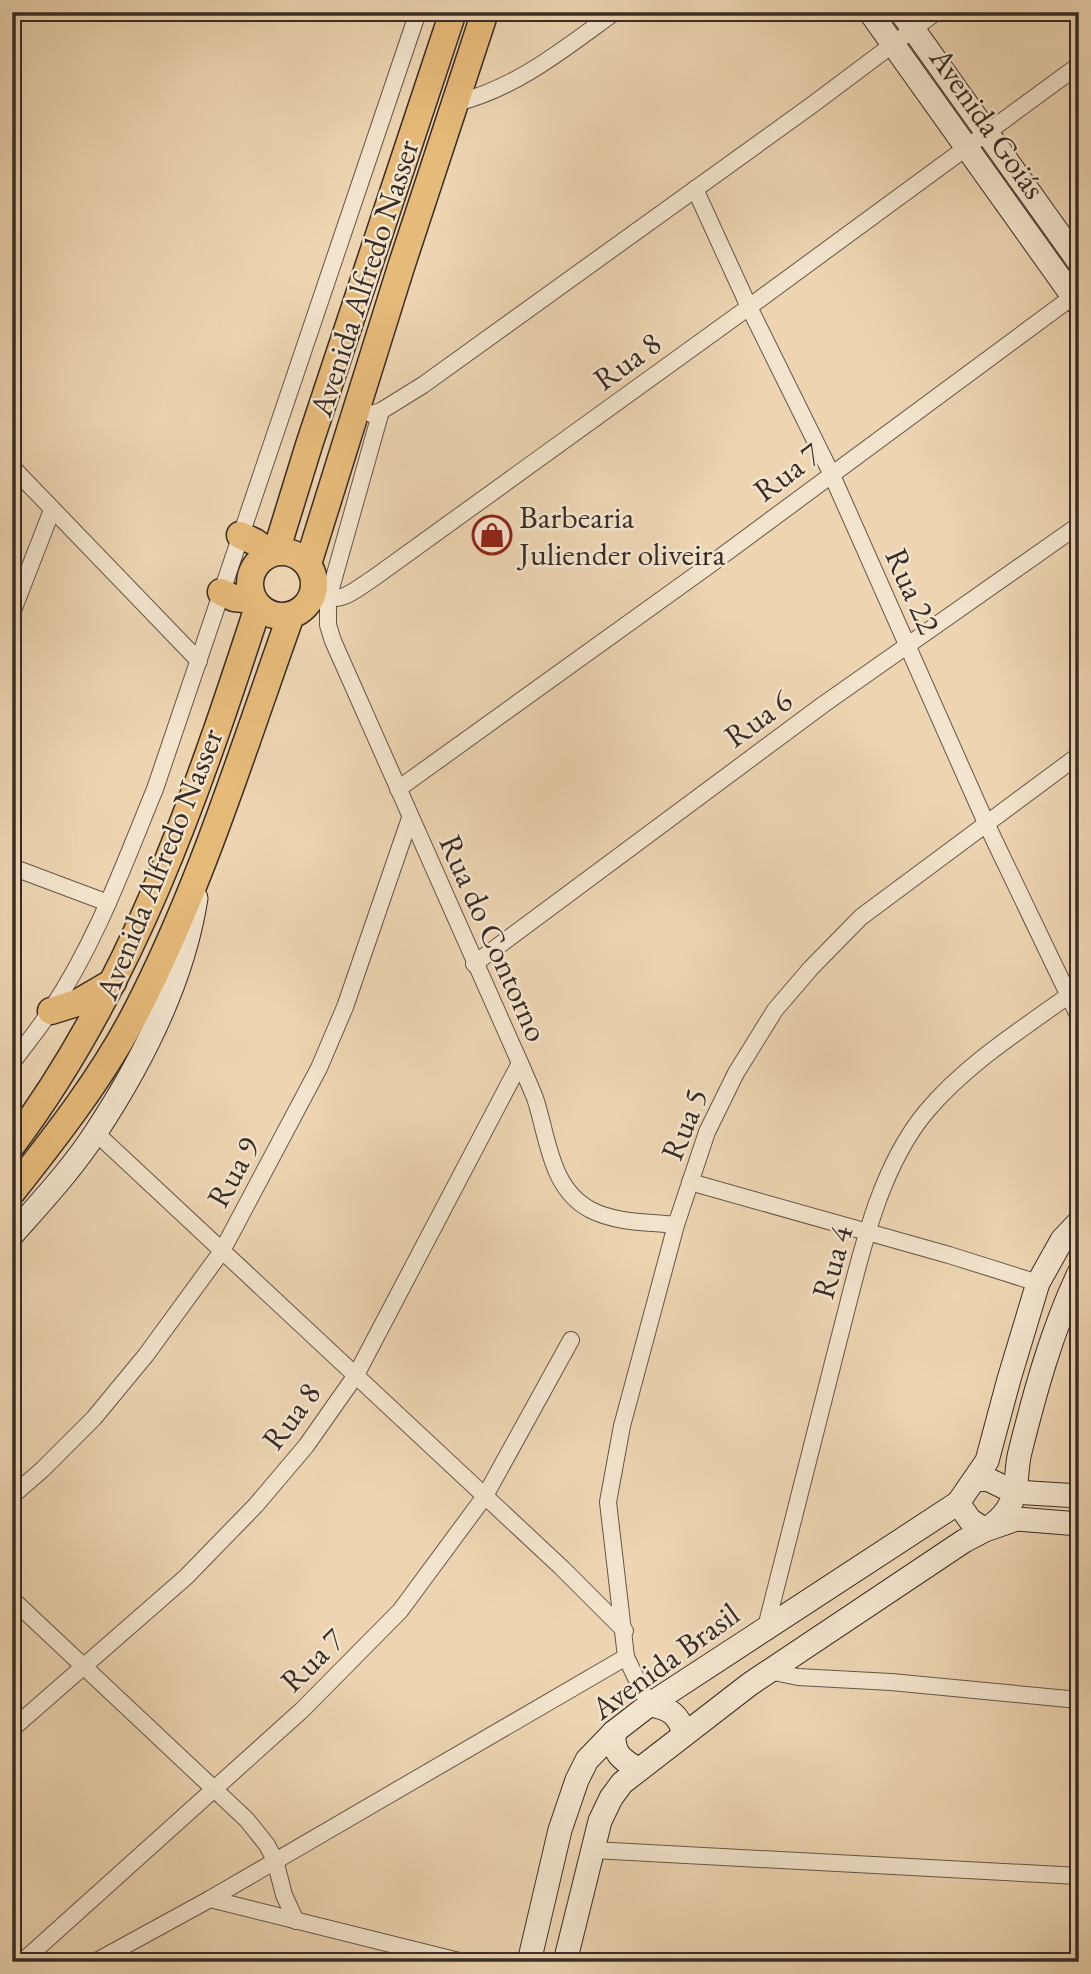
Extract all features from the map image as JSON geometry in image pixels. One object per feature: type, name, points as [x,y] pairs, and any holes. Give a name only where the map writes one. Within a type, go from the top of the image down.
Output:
[{"type":"main road","name":"Avenida Alfredo Nasser","points":[[273,552],[453,12]]},
{"type":"main road","name":"Avenida Alfredo Nasser","points":[[308,564],[401,267],[485,12]]},
{"type":"main road","points":[[240,535],[273,552]]},
{"type":"main road","points":[[221,592],[256,603],[268,614],[279,617],[291,615],[320,597],[308,564],[299,556],[288,552],[273,552],[261,559],[250,578],[256,603]]},
{"type":"main road","name":"Avenida Alfredo Nasser","points":[[12,1145],[76,1051],[113,982],[170,861],[256,603]]},
{"type":"main road","name":"Avenida Alfredo Nasser","points":[[12,1192],[88,1090],[135,1014],[172,937],[200,868],[291,615]]},
{"type":"main road","points":[[51,1011],[77,1003],[113,982]]},
{"type":"street","points":[[12,1063],[51,1011],[76,968],[108,903],[155,789],[418,12]]},
{"type":"street","points":[[456,103],[508,85],[539,67],[615,12]]},
{"type":"street","name":"Avenida Goiás","points":[[870,12],[1077,298]]},
{"type":"street","points":[[355,416],[381,411],[423,385],[812,105],[892,43],[907,20],[936,12]]},
{"type":"street","name":"Avenida Goiás","points":[[907,20],[1079,262]]},
{"type":"street","points":[[986,133],[1079,65]]},
{"type":"street","name":"Rua 8","points":[[320,597],[344,597],[375,577],[986,133]]},
{"type":"street","name":"Rua 22","points":[[695,188],[749,307],[831,473],[986,823],[1073,992],[1079,1017]]},
{"type":"street","name":"Rua 7","points":[[398,789],[711,564],[831,473],[1077,298]]},
{"type":"street","points":[[320,597],[381,411]]},
{"type":"street","points":[[12,467],[200,661]]},
{"type":"street","points":[[12,613],[52,510]]},
{"type":"street","name":"Rua 6","points":[[474,964],[907,646],[1079,525]]},
{"type":"street","name":"Rua do Contorno","points":[[320,597],[333,641],[535,1098],[561,1182],[575,1200],[593,1211],[624,1220],[676,1225]]},
{"type":"street","name":"Rua 5","points":[[626,1657],[625,1631],[609,1524],[610,1483],[622,1426],[676,1225],[706,1132],[736,1073],[775,1010],[861,917],[1079,755]]},
{"type":"street","name":"Rua 9","points":[[12,1496],[94,1418],[146,1355],[222,1251],[319,1068],[345,1007],[410,818]]},
{"type":"street","points":[[12,867],[108,903]]},
{"type":"street","points":[[12,1235],[96,1133],[137,1062],[178,970],[192,920],[200,868]]},
{"type":"street","name":"Rua 4","points":[[766,1627],[867,1233],[887,1180],[906,1142],[925,1113],[951,1085],[1073,992]]},
{"type":"street","name":"Rua 8","points":[[12,1729],[186,1577],[256,1506],[306,1446],[356,1375],[520,1063]]},
{"type":"street","points":[[96,1133],[485,1496],[625,1631]]},
{"type":"street","points":[[690,1182],[1038,1283]]},
{"type":"street","name":"Avenida Brasil","points":[[529,1962],[569,1799],[587,1760],[614,1732],[649,1705],[958,1503],[976,1480],[986,1461],[1038,1283],[1062,1240],[1079,1222]]},
{"type":"street","points":[[985,1530],[1007,1511],[1014,1492],[1018,1456],[1041,1372],[1079,1273]]},
{"type":"street","name":"Rua 7","points":[[22,1962],[302,1710],[400,1611],[485,1496],[571,1340]]},
{"type":"street","points":[[976,1480],[988,1479],[1014,1492],[1079,1496]]},
{"type":"street","points":[[958,1503],[970,1520],[985,1530]]},
{"type":"street","points":[[565,1962],[600,1821],[611,1798],[622,1783],[638,1769],[769,1671],[964,1541],[985,1530],[1017,1519],[1079,1524]]},
{"type":"street","points":[[12,1599],[247,1820],[275,1860],[284,1895],[296,1921]]},
{"type":"street","points":[[95,1962],[210,1899],[626,1657],[649,1705],[672,1712],[680,1721],[684,1734]]},
{"type":"street","points":[[769,1671],[798,1677],[891,1682],[1079,1700]]},
{"type":"street","points":[[614,1732],[613,1745],[618,1754],[638,1769]]},
{"type":"street","points":[[593,1850],[1079,1876]]},
{"type":"street","points":[[210,1899],[463,1962]]},
{"type":"place","name":"Barbearia Juliender oliveira","points":[[492,535]]}]
